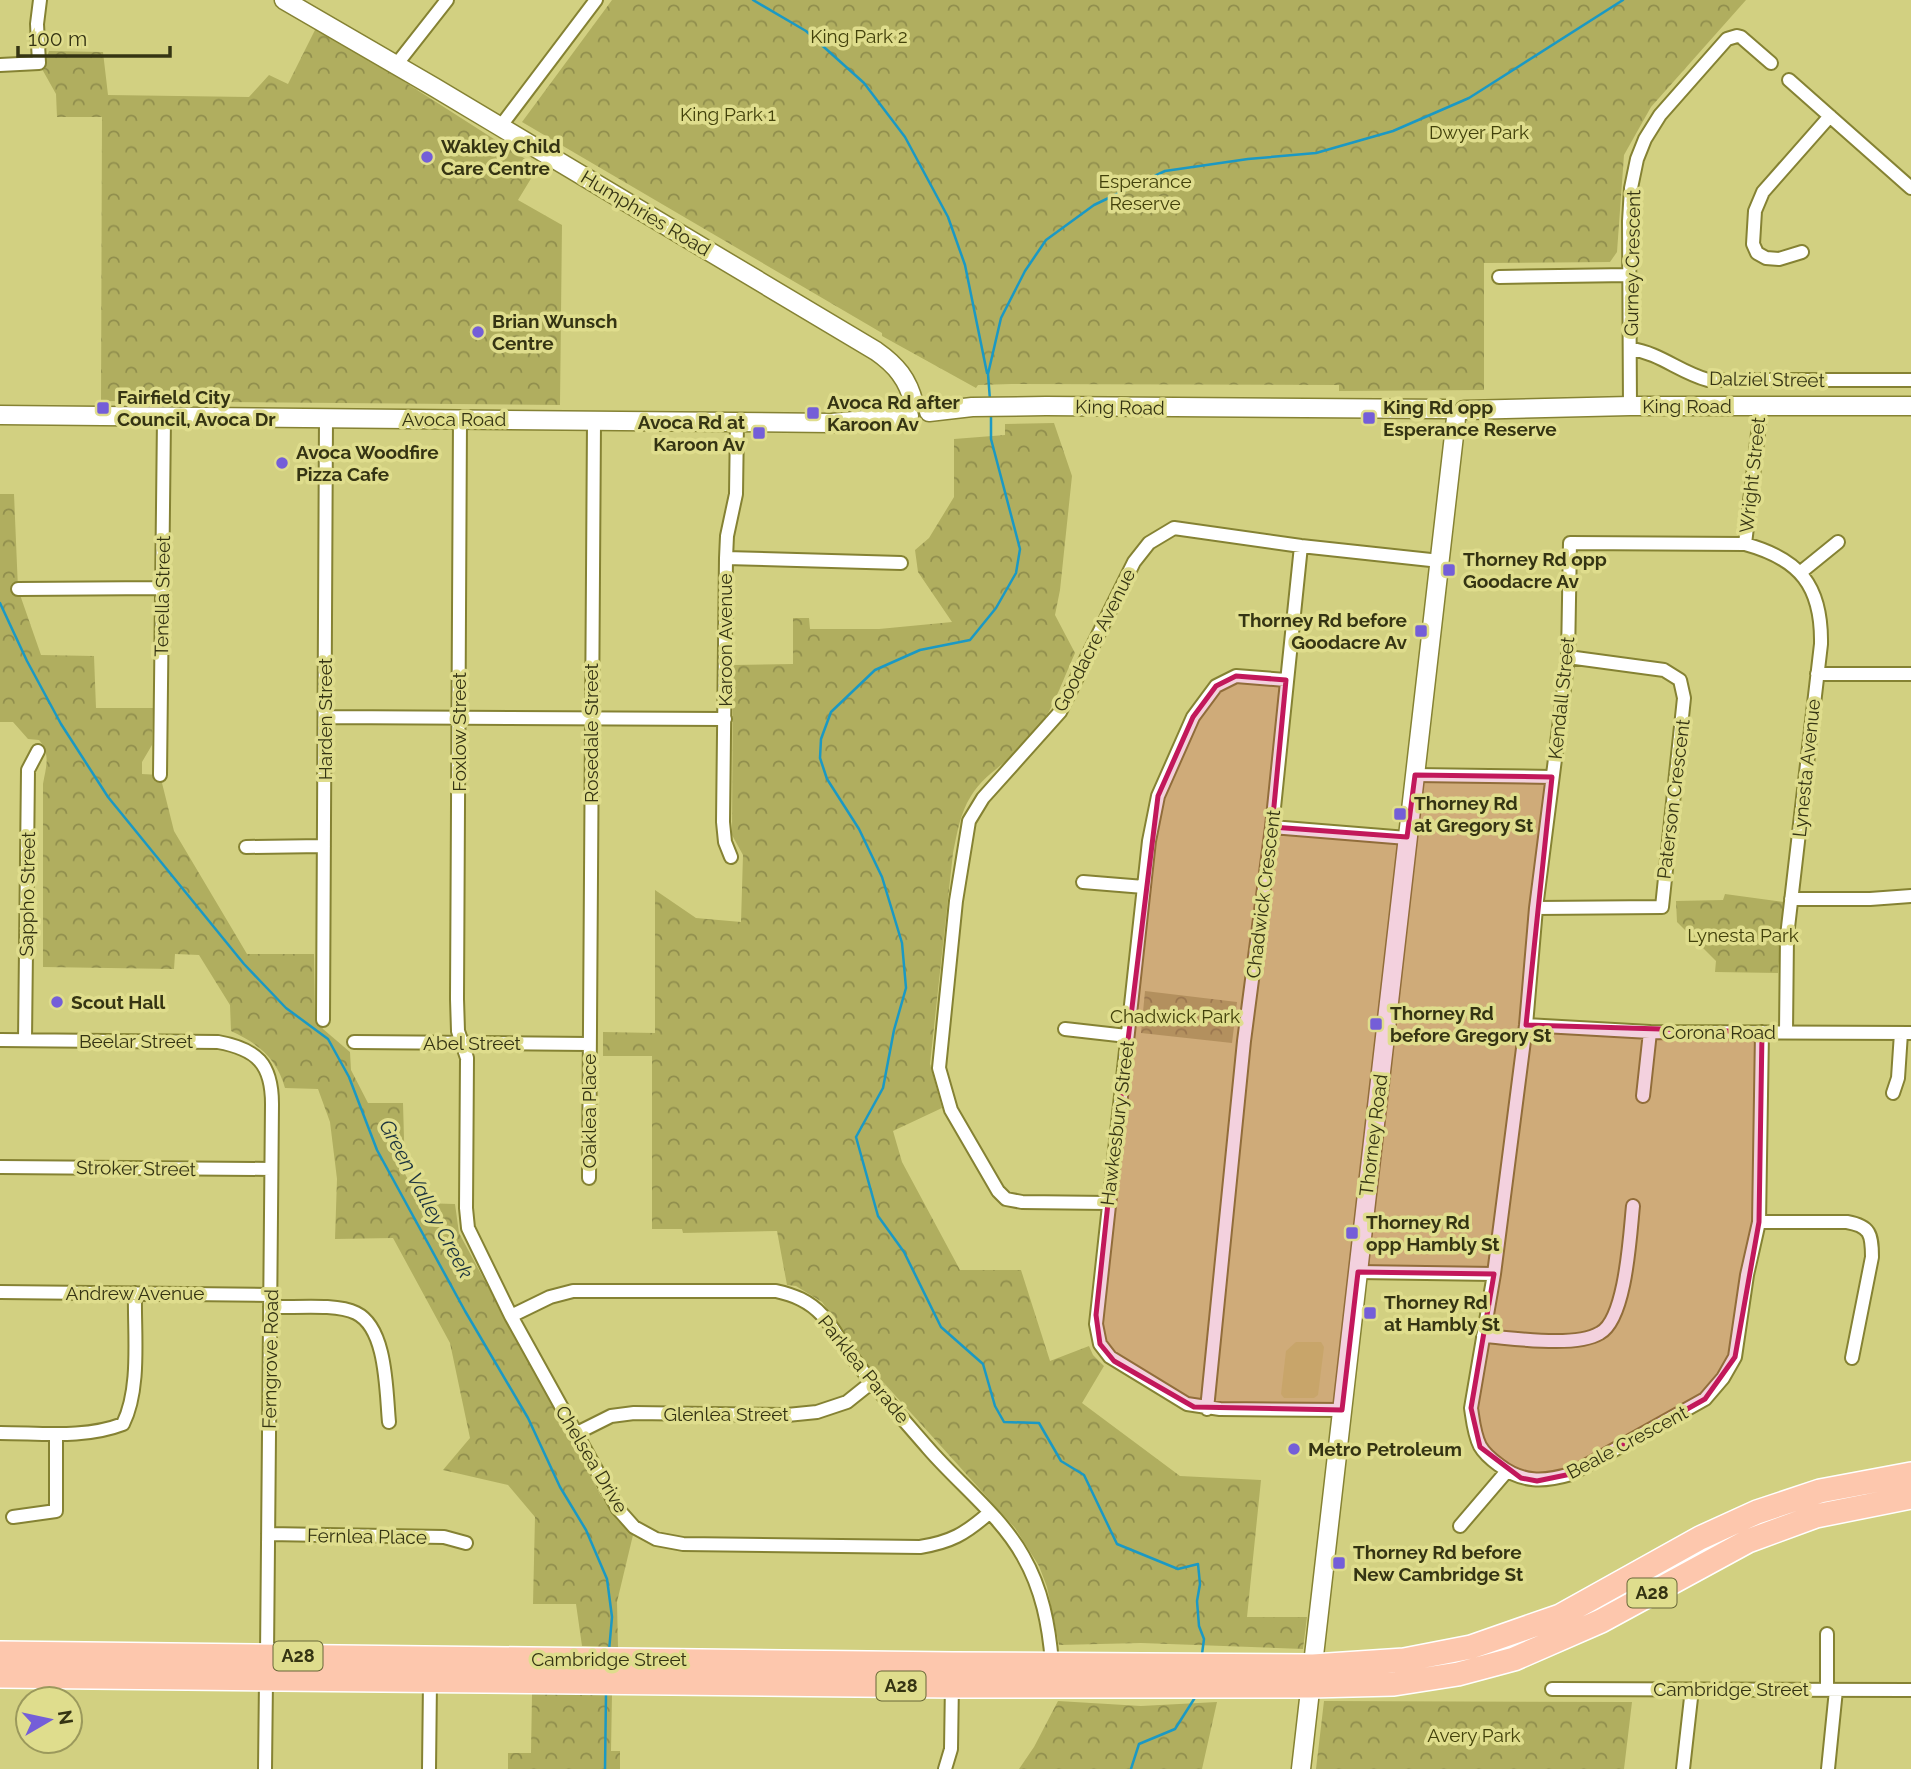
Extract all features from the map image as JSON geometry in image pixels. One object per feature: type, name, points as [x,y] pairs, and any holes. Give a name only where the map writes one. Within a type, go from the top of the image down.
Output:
[{"type":"highway","name":"A28","points":[[1312,1676],[1471,1647],[1516,1633],[1560,1616],[1667,1556],[1758,1512],[1820,1491],[1911,1474]]},
{"type":"highway","name":"A28","points":[[1312,1676],[1394,1684],[1458,1674],[1514,1659],[1601,1621],[1759,1536],[1830,1512],[1911,1497]]},
{"type":"highway","name":"Cambridge Street","points":[[0,1653],[267,1655],[596,1670],[953,1675],[1074,1686],[1180,1676],[1312,1676]]},
{"type":"highway","name":"Cambridge Street","points":[[953,1675],[1052,1663],[1180,1676]]},
{"type":"highway","name":"Cambridge Street","points":[[0,1676],[430,1681],[596,1670]]},
{"type":"street","points":[[0,65],[38,63],[37,24],[40,0]]},
{"type":"street","name":"Humphries Road","points":[[284,0],[876,351],[898,368],[910,388],[917,411]]},
{"type":"street","points":[[396,65],[447,0]]},
{"type":"street","points":[[500,127],[596,0]]},
{"type":"street","name":"Gurney Crescent","points":[[1630,406],[1631,188],[1640,150],[1660,115],[1727,39],[1732,36],[1741,37],[1771,63]]},
{"type":"street","points":[[1789,80],[1911,188]]},
{"type":"street","points":[[1802,252],[1779,260],[1757,253],[1753,244],[1755,211],[1763,192],[1830,116]]},
{"type":"street","points":[[1499,277],[1629,275]]},
{"type":"street","name":"Dalziel Street","points":[[1631,349],[1650,352],[1689,375],[1708,380],[1911,380]]},
{"type":"street","name":"King Road","points":[[1003,407],[1455,412],[1630,406],[1911,406]]},
{"type":"street","name":"Wright Street","points":[[1745,544],[1759,406]]},
{"type":"street","name":"Avoca Road","points":[[0,415],[832,423],[917,411],[1003,407]]},
{"type":"street","name":"Thorney Road","points":[[1301,1769],[1455,412]]},
{"type":"street","name":"Tenella Street","points":[[160,775],[164,418]]},
{"type":"street","name":"Harden Street","points":[[324,1020],[326,418]]},
{"type":"street","name":"Foxlow Street","points":[[460,419],[457,999],[458,1031],[463,1043]]},
{"type":"street","name":"Rosedale Street","points":[[589,1044],[594,422]]},
{"type":"street","name":"Karoon Avenue","points":[[731,857],[725,842],[723,822],[726,558],[728,530],[736,494],[737,422]]},
{"type":"street","name":"Goodacre Avenue","points":[[1108,1203],[1005,1200],[947,1101],[939,1068],[956,901],[969,821],[983,798],[1060,712],[1134,562],[1149,543],[1174,528],[1301,546],[1440,561]]},
{"type":"street","points":[[1801,572],[1839,542]]},
{"type":"street","name":"Kendall Street","points":[[1526,1026],[1536,908],[1568,657],[1570,543],[1745,544]]},
{"type":"street","name":"Lynesta Avenue","points":[[1745,544],[1785,559],[1801,572],[1816,596],[1822,621],[1787,936],[1786,1032]]},
{"type":"street","name":"Chadwick Crescent","points":[[1207,1409],[1244,1041],[1272,827],[1301,546]]},
{"type":"street","points":[[726,558],[901,564]]},
{"type":"street","points":[[18,589],[162,587]]},
{"type":"street","name":"Paterson Crescent","points":[[1536,908],[1662,907],[1684,698],[1680,680],[1664,670],[1568,657]]},
{"type":"street","points":[[1817,674],[1911,674]]},
{"type":"street","name":"Hawkesbury Street","points":[[1286,680],[1236,676],[1216,686],[1193,717],[1158,796],[1149,841],[1096,1315],[1100,1344],[1114,1361],[1187,1404],[1207,1409],[1342,1410]]},
{"type":"street","points":[[325,717],[725,719]]},
{"type":"street","name":"Sappho Street","points":[[25,1041],[28,770],[38,751]]},
{"type":"street","points":[[1415,775],[1552,777]]},
{"type":"street","points":[[1272,827],[1407,838]]},
{"type":"street","points":[[246,848],[324,846]]},
{"type":"street","points":[[1083,882],[1144,887]]},
{"type":"street","points":[[1791,899],[1843,900],[1911,896]]},
{"type":"street","name":"Corona Road","points":[[1526,1026],[1650,1032],[1906,1033]]},
{"type":"street","name":"Beale Crescent","points":[[1526,1026],[1494,1274],[1471,1408],[1480,1447],[1507,1471],[1537,1481],[1571,1474],[1705,1399],[1723,1378],[1735,1357],[1747,1275],[1759,1222],[1762,1032]]},
{"type":"street","points":[[1065,1029],[1127,1036]]},
{"type":"street","points":[[1643,1096],[1650,1032]]},
{"type":"street","points":[[1893,1093],[1906,1033]]},
{"type":"street","name":"Beelar Street","points":[[0,1040],[218,1042],[237,1045],[252,1052],[265,1065]]},
{"type":"street","name":"Abel Street","points":[[354,1042],[589,1044]]},
{"type":"street","name":"Chelsea Drive","points":[[463,1043],[467,1058],[468,1228],[511,1316],[575,1434],[618,1509],[634,1527],[656,1539],[683,1544],[920,1547],[942,1544],[967,1532],[989,1513]]},
{"type":"street","name":"Oaklea Place","points":[[589,1044],[589,1178]]},
{"type":"street","name":"Ferngrove Road","points":[[265,1065],[272,1092],[267,1655]]},
{"type":"street","name":"Stroker Street","points":[[0,1167],[271,1169]]},
{"type":"street","points":[[1483,1336],[1554,1341],[1587,1338],[1603,1332],[1616,1313],[1625,1276],[1633,1206]]},
{"type":"street","points":[[1759,1222],[1847,1222],[1860,1225],[1868,1232],[1872,1242],[1872,1256],[1852,1358]]},
{"type":"street","points":[[1358,1272],[1494,1274]]},
{"type":"street","name":"Parklea Parade","points":[[511,1316],[550,1297],[573,1291],[776,1291],[792,1294],[807,1302],[824,1316],[872,1382],[930,1450],[1014,1539],[1034,1577],[1044,1606],[1052,1663]]},
{"type":"street","name":"Andrew Avenue","points":[[0,1292],[135,1293],[270,1301],[354,1312],[368,1321],[376,1333],[389,1422]]},
{"type":"street","points":[[0,1433],[83,1434],[105,1431],[123,1424],[130,1409],[133,1391],[135,1293]]},
{"type":"street","name":"Glenlea Street","points":[[575,1434],[611,1416],[634,1413],[787,1415],[817,1412],[847,1402],[872,1382]]},
{"type":"street","points":[[13,1517],[56,1511],[56,1434]]},
{"type":"street","points":[[1460,1526],[1507,1471]]},
{"type":"street","name":"Fernlea Place","points":[[268,1534],[444,1537],[466,1543]]},
{"type":"street","points":[[1826,1634],[1831,1690],[1828,1769]]},
{"type":"street","points":[[1052,1663],[1074,1686]]},
{"type":"street","points":[[945,1769],[951,1749],[953,1675]]},
{"type":"street","points":[[265,1769],[266,1680]]},
{"type":"street","points":[[429,1769],[430,1681]]},
{"type":"street","name":"Cambridge Street","points":[[1552,1689],[1911,1690]]},
{"type":"street","points":[[1683,1769],[1692,1689]]},
{"type":"highlighted area","points":[[1236,676],[1286,680],[1272,827],[1407,837],[1415,775],[1552,777],[1526,1025],[1762,1032],[1759,1222],[1735,1357],[1705,1399],[1571,1474],[1537,1481],[1521,1478],[1480,1447],[1471,1408],[1494,1274],[1358,1272],[1342,1410],[1194,1407],[1114,1361],[1100,1344],[1096,1315],[1158,796],[1193,717],[1216,686]]},
{"type":"shaded area","points":[[1296,1342],[1321,1342],[1324,1347],[1318,1395],[1314,1398],[1284,1398],[1281,1394],[1286,1351]]},
{"type":"green space","points":[[612,0],[1746,0],[1651,107],[1624,155],[1617,252],[1610,262],[1484,263],[1484,390],[1339,391],[1339,385],[1012,384],[978,385],[976,388],[882,336],[882,333],[522,122]]},
{"type":"green space","points":[[317,26],[538,167],[518,200],[562,225],[560,405],[101,401],[102,117],[57,117],[56,94],[42,69],[49,51],[103,52],[108,95],[249,97],[269,75],[288,84]]},
{"type":"green space","points":[[1054,423],[1072,476],[1055,615],[1075,653],[1055,700],[1033,737],[978,786],[964,809],[953,853],[930,1064],[942,1108],[893,1131],[902,1162],[960,1270],[1021,1270],[1050,1361],[1089,1346],[1093,1355],[1104,1366],[1082,1403],[1180,1476],[1261,1480],[1247,1617],[1307,1617],[1303,1649],[1141,1643],[1059,1645],[1047,1587],[1039,1566],[1015,1528],[864,1361],[822,1302],[796,1286],[787,1285],[777,1231],[683,1233],[682,1229],[652,1229],[652,1056],[603,1056],[603,1032],[655,1033],[655,890],[696,918],[741,922],[743,855],[732,835],[733,665],[793,664],[793,618],[809,618],[810,629],[879,629],[952,622],[918,572],[915,550],[929,538],[954,497],[954,439],[1005,435],[1005,424]]},
{"type":"green space","points":[[0,494],[14,494],[18,589],[41,655],[94,656],[96,708],[153,708],[152,745],[142,762],[142,774],[160,775],[174,831],[247,954],[314,954],[315,1013],[323,1029],[350,1052],[351,1070],[368,1103],[403,1103],[405,1174],[421,1203],[455,1204],[459,1233],[601,1496],[617,1520],[633,1535],[617,1602],[618,1647],[582,1646],[576,1604],[533,1604],[535,1517],[508,1485],[443,1470],[470,1438],[450,1343],[393,1238],[335,1239],[337,1179],[330,1122],[318,1089],[285,1088],[277,1068],[265,1053],[231,1031],[230,1005],[199,955],[175,954],[174,969],[43,967],[43,784],[46,756],[39,740],[28,739],[13,722],[0,722]]},
{"type":"green space","name":"Lynesta Park","points":[[1725,894],[1784,902],[1778,973],[1715,972],[1716,961],[1677,922],[1676,901],[1723,900]]},
{"type":"green space","name":"Chadwick Park","points":[[1145,991],[1237,1002],[1232,1043],[1141,1033]]},
{"type":"green space","points":[[532,1694],[612,1694],[611,1751],[620,1751],[620,1769],[508,1769],[508,1753],[531,1753]]},
{"type":"green space","points":[[1058,1701],[1141,1706],[1217,1702],[1202,1769],[1019,1769]]},
{"type":"green space","name":"Avery Park","points":[[1324,1701],[1632,1702],[1624,1769],[1316,1769]]},
{"type":"waterway","points":[[753,0],[806,31],[864,83],[905,137],[948,217],[965,265],[987,373]]},
{"type":"waterway","points":[[990,400],[988,374],[1001,318],[1025,271],[1046,240],[1094,205],[1165,171],[1316,153],[1393,131],[1469,98],[1623,0]]},
{"type":"waterway","points":[[991,413],[991,439],[1020,549],[1016,573],[996,608],[970,640],[920,650],[875,670],[831,712],[821,739],[820,758],[827,779],[859,829],[882,877],[902,943],[906,988],[894,1030],[883,1088],[856,1137],[878,1216],[904,1252],[941,1327],[983,1364],[995,1406],[1004,1422],[1039,1423],[1061,1461],[1084,1475],[1117,1544],[1178,1569],[1198,1564],[1200,1584],[1197,1601],[1199,1626],[1204,1639],[1202,1654]]},
{"type":"waterway","name":"Green Valley Creek","points":[[0,603],[61,724],[108,797],[244,964],[286,1008],[328,1039],[349,1077],[377,1150],[465,1311],[528,1418],[560,1487],[586,1530],[607,1579],[612,1617],[609,1651]]},
{"type":"waterway","name":"Green Valley Creek","points":[[605,1769],[606,1693]]},
{"type":"waterway","points":[[1131,1769],[1139,1744],[1175,1729],[1196,1696]]},
{"type":"place","name":"Wakley Child Care Centre","points":[[427,157]]},
{"type":"place","name":"Brian Wunsch Centre","points":[[478,332]]},
{"type":"place","name":"Fairfield City Council, Avoca Dr","points":[[103,408]]},
{"type":"place","name":"Avoca Rd after Karoon Av","points":[[813,413]]},
{"type":"place","name":"King Rd opp Esperance Reserve","points":[[1369,418]]},
{"type":"place","name":"Avoca Rd at Karoon Av","points":[[759,433]]},
{"type":"place","name":"Avoca Woodfire Pizza Cafe","points":[[282,463]]},
{"type":"place","name":"Thorney Rd opp Goodacre Av","points":[[1449,570]]},
{"type":"place","name":"Thorney Rd before Goodacre Av","points":[[1421,631]]},
{"type":"place","name":"Thorney Rd at Gregory St","points":[[1400,814]]},
{"type":"place","name":"Scout Hall","points":[[57,1002]]},
{"type":"place","name":"Thorney Rd before Gregory St","points":[[1376,1024]]},
{"type":"place","name":"Thorney Rd opp Hambly St","points":[[1352,1233]]},
{"type":"place","name":"Thorney Rd at Hambly St","points":[[1370,1313]]},
{"type":"place","name":"Metro Petroleum","points":[[1294,1449]]},
{"type":"place","name":"Thorney Rd before New Cambridge St","points":[[1339,1563]]},
{"type":"park label","name":"King Park 2","points":[[859,36]]},
{"type":"park label","name":"King Park 1","points":[[728,114]]},
{"type":"park label","name":"Dwyer Park","points":[[1479,132]]},
{"type":"park label","name":"Esperance Reserve","points":[[1145,192]]}]
